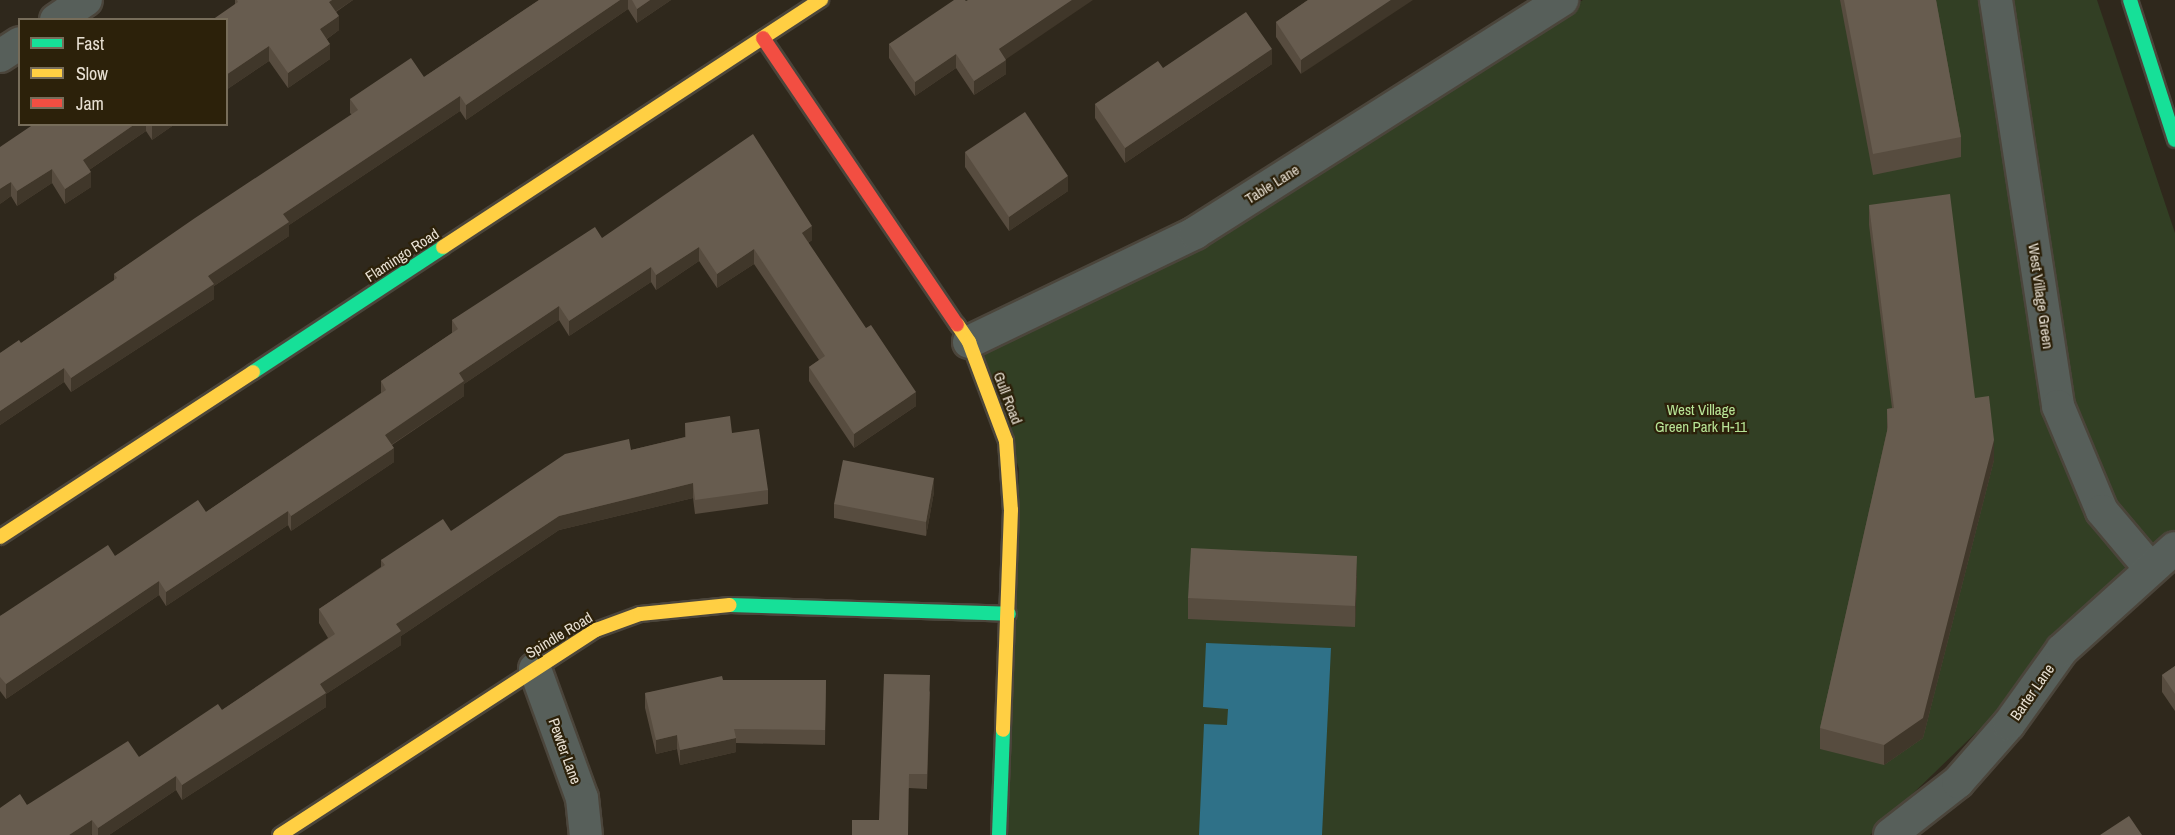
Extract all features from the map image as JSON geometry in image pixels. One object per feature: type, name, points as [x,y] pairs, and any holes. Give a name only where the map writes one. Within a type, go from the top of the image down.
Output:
[{"type":"street","points":[[59,18],[86,0]]},
{"type":"street","name":"Flamingo Road","points":[[0,537],[821,0]]},
{"type":"street","name":"Table Lane","points":[[969,342],[1195,233],[1562,0]]},
{"type":"street","name":"West Village Green","points":[[1996,0],[2058,406],[2102,511],[2150,568]]},
{"type":"street","points":[[2130,0],[2175,140]]},
{"type":"street","name":"Gull Road","points":[[763,38],[969,342],[1006,441],[1011,510],[1009,614],[999,835]]},
{"type":"street","points":[[0,56],[18,44]]},
{"type":"street","name":"Barter Lane","points":[[1890,835],[1940,797],[1980,759],[2062,650],[2150,568],[2175,548]]},
{"type":"street","name":"Spindle Road","points":[[280,835],[596,630],[640,614],[689,607],[742,605],[1009,614]]},
{"type":"street","name":"Pewter Lane","points":[[535,669],[582,798],[586,835]]},
{"type":"green space","name":"West Village Green Park H-11","points":[[1583,0],[2097,0],[2175,233],[2175,540],[1870,835],[1005,835],[1019,469],[981,349],[1203,235]]},
{"type":"water","points":[[1206,643],[1331,648],[1322,835],[1199,835],[1204,724],[1227,725],[1228,709],[1203,707]]},
{"type":"building","points":[[237,0],[332,0],[329,2],[339,16],[320,29],[330,44],[288,73],[269,46],[228,74],[228,18],[215,18],[238,2]]},
{"type":"building","points":[[539,0],[620,0],[466,105],[460,96],[283,214],[289,222],[208,276],[214,284],[71,378],[64,368],[0,411],[0,353],[19,340],[21,343],[117,278],[114,274],[358,110],[350,99],[411,58],[424,77]]},
{"type":"building","points":[[632,0],[650,0],[637,9]]},
{"type":"building","points":[[954,0],[1072,0],[999,49],[1006,60],[974,81],[956,54],[915,82],[889,44]]},
{"type":"building","points":[[1308,0],[1391,0],[1301,60],[1276,22]]},
{"type":"building","points":[[1844,0],[1936,0],[1961,137],[1873,154]]},
{"type":"building","points":[[1246,12],[1272,49],[1125,148],[1095,104],[1158,61],[1163,68]]},
{"type":"building","points":[[1025,112],[1068,176],[1009,217],[965,152]]},
{"type":"building","points":[[31,126],[132,126],[83,160],[91,172],[65,189],[52,169],[17,191],[11,182],[0,189],[0,147]]},
{"type":"building","points":[[753,134],[812,226],[802,233],[866,328],[871,325],[916,392],[854,434],[809,367],[825,356],[754,249],[717,274],[699,247],[656,275],[651,267],[569,321],[559,306],[459,373],[464,381],[385,435],[394,448],[291,516],[288,511],[166,592],[159,581],[6,684],[0,677],[0,616],[108,545],[115,556],[198,500],[206,512],[386,390],[381,381],[458,329],[452,320],[595,227],[602,238]]},
{"type":"building","points":[[1950,194],[1975,398],[1989,396],[1994,440],[1923,718],[1884,745],[1820,728],[1888,427],[1887,409],[1894,408],[1869,205]]},
{"type":"building","points":[[730,416],[732,433],[759,429],[768,490],[695,500],[693,483],[559,516],[396,624],[401,631],[320,684],[326,693],[182,785],[176,776],[98,828],[92,820],[69,835],[0,835],[0,808],[20,794],[27,805],[128,741],[139,757],[218,704],[222,710],[335,634],[319,609],[385,565],[381,560],[443,519],[451,531],[565,454],[629,439],[631,450],[686,437],[685,423]]},
{"type":"building","points":[[843,460],[934,478],[926,522],[834,504]]},
{"type":"building","points":[[1191,548],[1357,556],[1355,606],[1188,598]]},
{"type":"building","points":[[2175,666],[2175,694],[2162,675]]},
{"type":"building","points":[[884,674],[930,675],[927,774],[909,774],[908,835],[852,835],[852,820],[879,820]]},
{"type":"building","points":[[722,676],[723,680],[826,680],[825,730],[734,729],[736,738],[680,750],[677,735],[656,740],[645,693]]},
{"type":"building","points":[[2129,816],[2142,835],[2100,835]]},
{"type":"traffic: fast","points":[[2130,0],[2175,140]]},
{"type":"traffic: fast","points":[[253,372],[443,247]]},
{"type":"traffic: fast","points":[[730,605],[1009,614]]},
{"type":"traffic: fast","points":[[999,835],[1003,730]]},
{"type":"traffic: slow","points":[[443,247],[821,0]]},
{"type":"traffic: slow","points":[[957,324],[969,342],[1006,441],[1011,510],[1003,730]]},
{"type":"traffic: slow","points":[[0,537],[253,372]]},
{"type":"traffic: slow","points":[[280,835],[596,630],[640,614],[730,605]]},
{"type":"traffic: jam","points":[[763,38],[957,324]]}]
